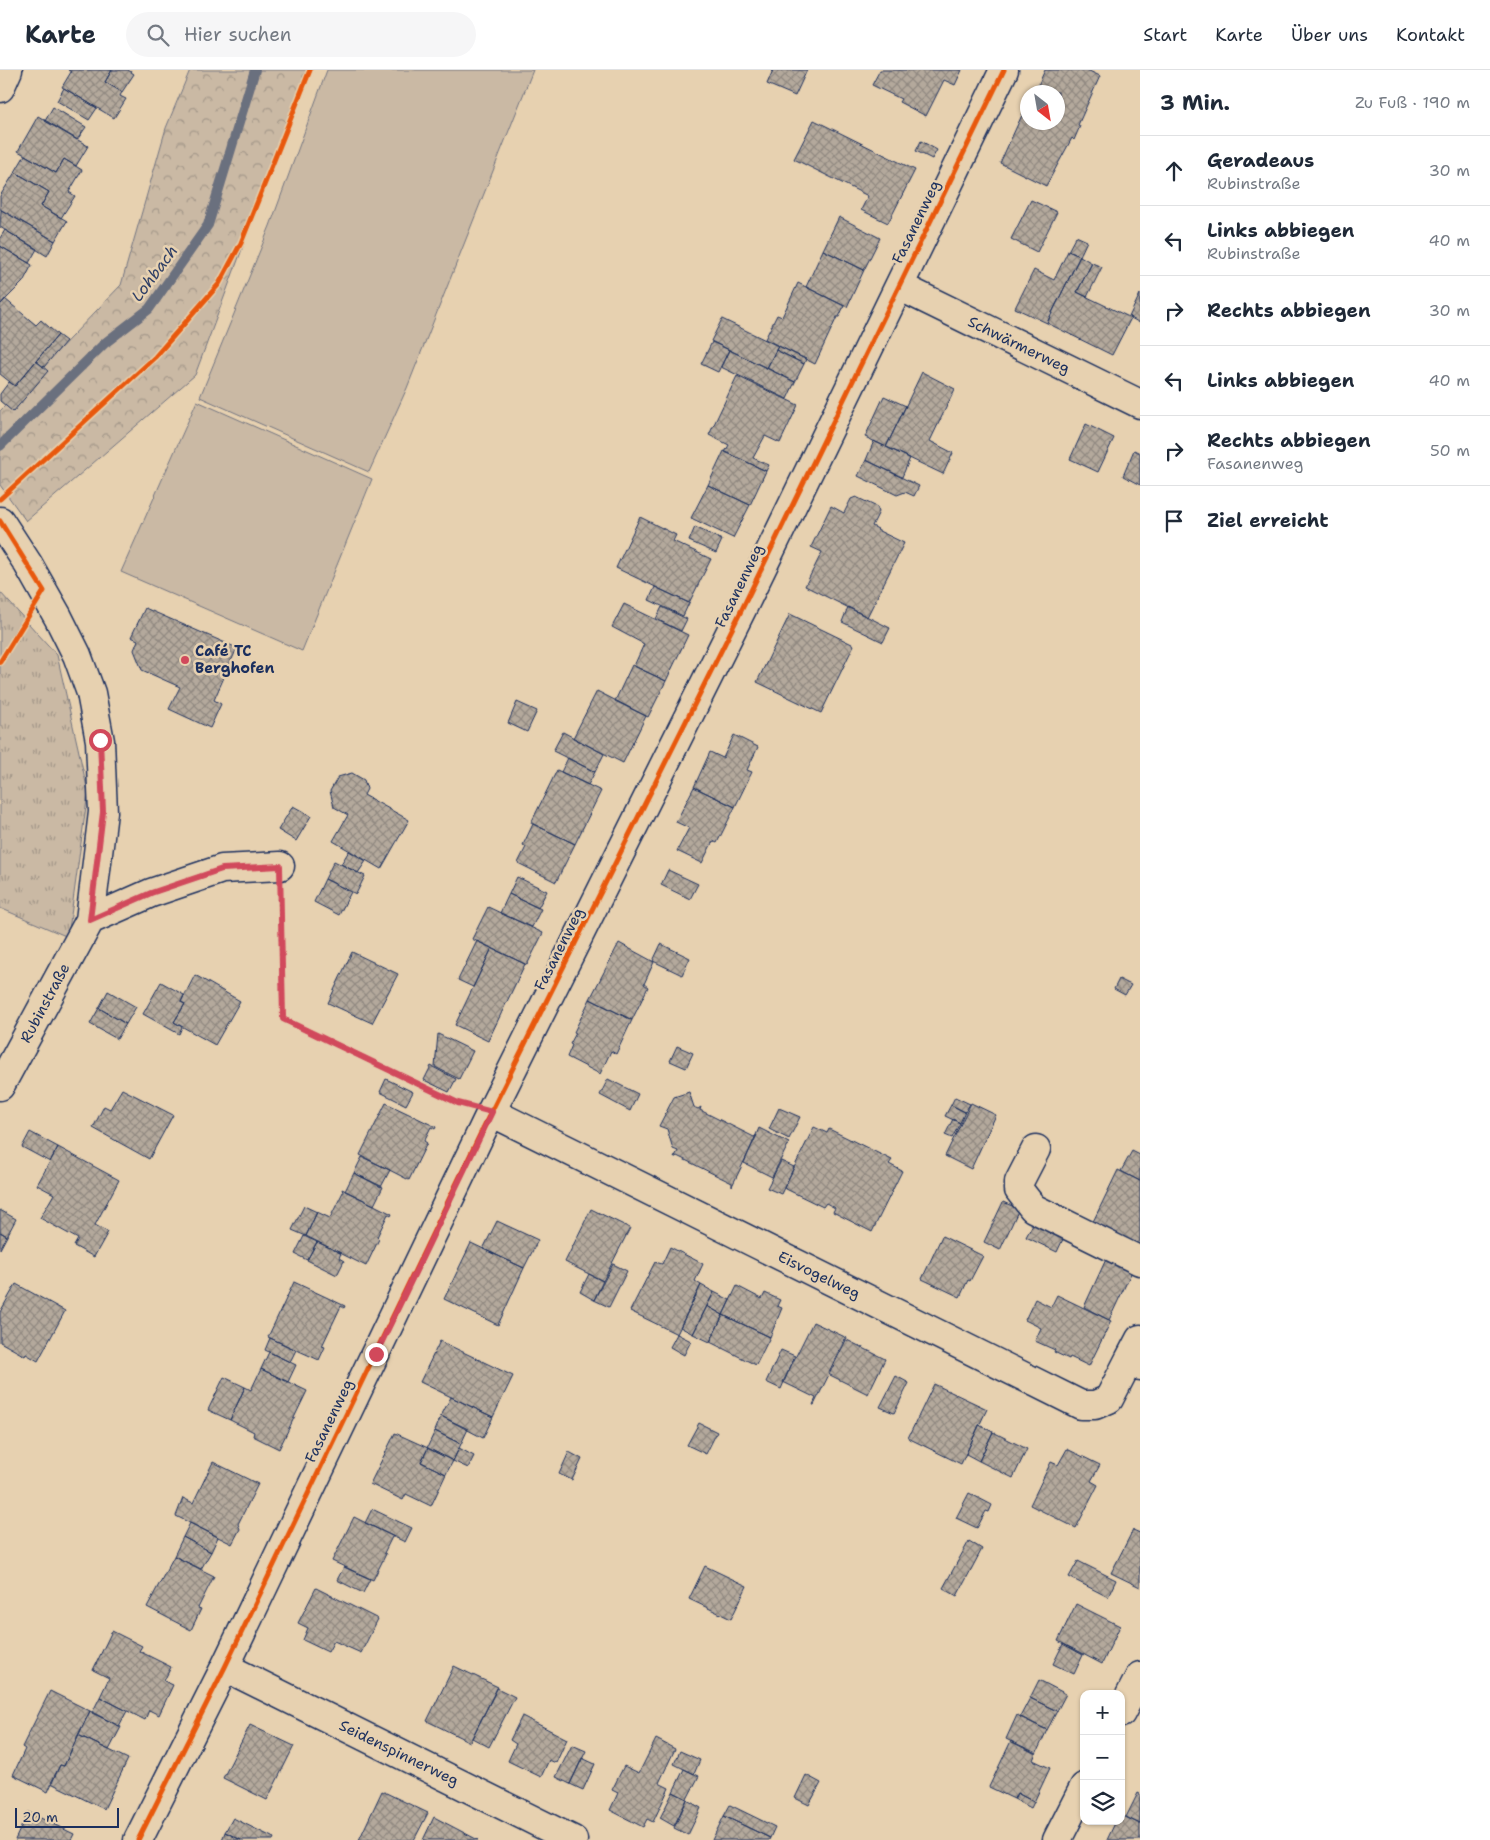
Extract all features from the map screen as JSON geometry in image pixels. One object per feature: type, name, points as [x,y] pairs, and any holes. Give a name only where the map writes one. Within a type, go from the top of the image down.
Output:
[{"type":"street","points":[[0,88],[8,70]]},
{"type":"street","name":"Fasanenweg","points":[[138,1840],[225,1667],[492,1112],[738,618],[1004,70]]},
{"type":"street","name":"Schwärmerweg","points":[[899,286],[1140,404]]},
{"type":"street","name":"Rubinstraße","points":[[0,520],[58,616],[77,655],[91,693],[100,740],[103,812],[90,920],[0,1086]]},
{"type":"street","points":[[90,920],[151,893],[222,869],[280,866]]},
{"type":"street","name":"Eisvogelweg","points":[[492,1112],[1081,1405],[1095,1405],[1109,1399],[1136,1355]]},
{"type":"street","points":[[1036,1149],[1020,1182],[1019,1190],[1032,1208],[1140,1261]]},
{"type":"street","name":"Seidenspinnerweg","points":[[225,1667],[573,1840]]},
{"type":"street","points":[[1125,1705],[1140,1676]]},
{"type":"street","points":[[1057,1840],[1080,1794]]},
{"type":"path","points":[[280,866],[283,1019],[458,1103],[492,1112]]},
{"type":"green space","points":[[190,70],[309,70],[195,375],[26,521],[0,485],[0,411],[121,285],[166,128]]},
{"type":"green space","points":[[327,70],[533,70],[407,388],[369,472],[200,397],[270,226]]},
{"type":"green space","points":[[197,401],[372,479],[302,651],[121,572]]},
{"type":"green space","points":[[0,592],[57,655],[88,792],[68,937],[0,908]]},
{"type":"building","points":[[68,70],[112,70],[105,82],[122,92],[120,96],[126,99],[114,118],[62,87],[71,72]]},
{"type":"building","points":[[112,70],[128,70],[134,74],[122,92],[105,82]]},
{"type":"building","points":[[773,70],[807,70],[795,96],[767,84]]},
{"type":"building","points":[[880,70],[962,70],[955,85],[944,80],[926,116],[899,102],[901,99],[872,85]]},
{"type":"building","points":[[1045,70],[1087,70],[1100,76],[1078,125],[1080,126],[1074,140],[1072,138],[1046,186],[1000,163],[1020,119],[1020,130],[1065,130],[1065,85],[1038,85]]},
{"type":"building","points":[[64,88],[97,108],[89,120],[57,101]]},
{"type":"building","points":[[53,107],[86,127],[77,140],[45,121]]},
{"type":"building","points":[[38,116],[88,146],[76,166],[64,159],[56,173],[18,151]]},
{"type":"building","points":[[814,120],[915,170],[888,223],[861,210],[868,196],[794,159]]},
{"type":"building","points":[[921,141],[937,150],[932,159],[916,151]]},
{"type":"building","points":[[25,155],[56,173],[64,159],[82,170],[69,192],[75,196],[61,218],[41,206],[49,192],[15,172]]},
{"type":"building","points":[[15,172],[49,192],[41,206],[67,221],[55,241],[0,209],[0,196]]},
{"type":"building","points":[[1031,200],[1057,212],[1037,252],[1011,239]]},
{"type":"building","points":[[1,210],[55,241],[47,256],[0,227]]},
{"type":"building","points":[[839,217],[880,238],[864,270],[823,250]]},
{"type":"building","points":[[5,230],[37,249],[29,263],[0,246],[0,238]]},
{"type":"building","points":[[1076,236],[1087,241],[1080,256],[1068,251]]},
{"type":"building","points":[[0,246],[32,265],[23,282],[0,305]]},
{"type":"building","points":[[823,250],[864,270],[847,307],[806,287]]},
{"type":"building","points":[[1068,251],[1080,256],[1047,323],[1015,308],[1034,270],[1054,280]]},
{"type":"building","points":[[1080,256],[1092,263],[1077,292],[1131,318],[1112,355],[1047,323]]},
{"type":"building","points":[[1092,263],[1102,267],[1087,297],[1077,292]]},
{"type":"building","points":[[798,283],[844,306],[815,364],[765,339],[777,315],[782,317]]},
{"type":"building","points":[[1140,294],[1140,323],[1129,317]]},
{"type":"building","points":[[5,299],[36,325],[41,320],[58,335],[15,386],[0,374],[0,305]]},
{"type":"building","points":[[722,319],[778,346],[767,368],[711,341]]},
{"type":"building","points":[[58,335],[66,341],[44,367],[36,361]]},
{"type":"building","points":[[712,342],[729,350],[718,372],[701,364]]},
{"type":"building","points":[[778,346],[806,359],[804,364],[776,350]]},
{"type":"building","points":[[729,350],[795,382],[787,399],[721,367]]},
{"type":"building","points":[[776,350],[804,364],[795,382],[767,368]]},
{"type":"building","points":[[36,361],[48,371],[13,412],[0,401],[0,394],[9,382],[15,386]]},
{"type":"building","points":[[922,372],[955,389],[930,441],[953,453],[943,474],[886,447]]},
{"type":"building","points":[[737,376],[798,405],[780,443],[765,436],[753,458],[769,465],[766,471],[725,452],[729,445],[709,435]]},
{"type":"building","points":[[884,396],[906,406],[886,447],[865,437]]},
{"type":"building","points":[[1086,424],[1114,438],[1098,472],[1070,459]]},
{"type":"building","points":[[874,441],[910,458],[902,477],[866,460]]},
{"type":"building","points":[[1134,450],[1140,453],[1140,485],[1123,476]]},
{"type":"building","points":[[724,451],[766,471],[750,505],[708,485]]},
{"type":"building","points":[[866,460],[919,486],[914,496],[905,492],[897,495],[858,476]]},
{"type":"building","points":[[708,485],[750,505],[733,538],[691,518]]},
{"type":"building","points":[[856,497],[877,507],[879,512],[872,526],[904,543],[867,617],[805,586],[822,552],[811,547],[831,506],[844,513],[851,499]]},
{"type":"building","points":[[640,517],[676,535],[673,541],[711,559],[689,603],[616,568]]},
{"type":"building","points":[[695,527],[722,540],[716,553],[689,541]]},
{"type":"building","points":[[655,587],[689,603],[683,616],[649,600]]},
{"type":"building","points":[[624,604],[688,635],[666,681],[634,666],[644,644],[612,627]]},
{"type":"building","points":[[662,607],[687,619],[681,631],[656,619]]},
{"type":"building","points":[[848,607],[890,628],[883,642],[842,622]]},
{"type":"building","name":"Café TC Berghofen","points":[[145,608],[237,648],[214,700],[221,704],[210,728],[169,709],[180,687],[142,670],[134,650],[138,640],[131,637]]},
{"type":"building","points":[[790,614],[854,645],[821,713],[757,682]]},
{"type":"building","points":[[632,665],[666,681],[648,717],[615,701]]},
{"type":"building","points":[[597,691],[646,716],[623,763],[573,738]]},
{"type":"building","points":[[517,702],[537,711],[527,732],[508,723]]},
{"type":"building","points":[[563,732],[604,754],[595,772],[553,751]]},
{"type":"building","points":[[734,735],[758,747],[747,770],[752,772],[735,807],[694,787],[710,752],[723,758]]},
{"type":"building","points":[[568,758],[595,772],[588,785],[561,772]]},
{"type":"building","points":[[557,770],[601,791],[575,844],[531,823]]},
{"type":"building","points":[[352,773],[364,780],[367,789],[364,795],[409,820],[381,869],[333,841],[348,815],[334,807],[330,791],[338,777]]},
{"type":"building","points":[[694,787],[735,807],[717,843],[713,841],[702,863],[677,851],[689,828],[676,822]]},
{"type":"building","points":[[293,806],[311,816],[296,841],[278,830]]},
{"type":"building","points":[[533,824],[575,844],[556,882],[518,863],[526,847],[523,845]]},
{"type":"building","points":[[349,851],[366,861],[358,873],[341,864]]},
{"type":"building","points":[[334,861],[365,876],[356,894],[325,879]]},
{"type":"building","points":[[668,870],[698,884],[690,899],[661,885]]},
{"type":"building","points":[[517,877],[547,891],[538,908],[509,894]]},
{"type":"building","points":[[325,879],[351,892],[339,915],[314,902]]},
{"type":"building","points":[[509,894],[541,909],[532,927],[500,913]]},
{"type":"building","points":[[488,907],[543,933],[527,965],[472,939]]},
{"type":"building","points":[[477,941],[492,948],[473,987],[458,980]]},
{"type":"building","points":[[619,943],[654,962],[644,984],[648,987],[632,1020],[590,999]]},
{"type":"building","points":[[661,944],[690,958],[682,975],[653,961]]},
{"type":"building","points":[[492,948],[525,964],[488,1041],[455,1025]]},
{"type":"building","points":[[352,952],[398,974],[372,1023],[328,1003]]},
{"type":"building","points":[[195,975],[240,1001],[215,1045],[174,1022],[185,1004],[181,1002]]},
{"type":"building","points":[[1119,979],[1131,985],[1125,995],[1114,989]]},
{"type":"building","points":[[161,982],[184,995],[181,1002],[185,1004],[174,1022],[182,1027],[179,1034],[143,1014]]},
{"type":"building","points":[[108,991],[136,1007],[126,1024],[99,1008]]},
{"type":"building","points":[[590,999],[632,1020],[616,1054],[611,1051],[600,1074],[567,1057],[572,1045],[570,1044],[576,1033],[574,1032]]},
{"type":"building","points":[[99,1008],[126,1024],[117,1039],[90,1024]]},
{"type":"building","points":[[438,1034],[473,1051],[459,1079],[435,1067]]},
{"type":"building","points":[[677,1046],[693,1053],[686,1068],[670,1061]]},
{"type":"building","points":[[431,1066],[456,1079],[449,1092],[424,1080]]},
{"type":"building","points":[[386,1079],[413,1092],[406,1105],[380,1092]]},
{"type":"building","points":[[608,1079],[638,1094],[630,1111],[600,1095]]},
{"type":"building","points":[[122,1089],[173,1115],[149,1159],[93,1128],[104,1106],[110,1109]]},
{"type":"building","points":[[689,1092],[694,1107],[698,1109],[701,1107],[700,1110],[754,1137],[757,1135],[732,1186],[732,1183],[677,1156],[674,1158],[678,1151],[673,1149],[667,1129],[659,1126],[674,1097]]},
{"type":"building","points":[[955,1097],[970,1104],[965,1112],[951,1105]]},
{"type":"building","points":[[386,1103],[436,1127],[435,1129],[431,1127],[424,1141],[427,1143],[409,1180],[360,1155]]},
{"type":"building","points":[[971,1103],[996,1115],[971,1169],[945,1156]]},
{"type":"building","points":[[951,1105],[965,1112],[960,1123],[945,1116]]},
{"type":"building","points":[[779,1108],[800,1117],[789,1139],[769,1129]]},
{"type":"building","points":[[953,1119],[960,1123],[952,1138],[945,1135]]},
{"type":"building","points":[[814,1127],[827,1133],[829,1129],[892,1160],[889,1164],[902,1171],[872,1232],[833,1212],[835,1208],[826,1203],[823,1207],[784,1188]]},
{"type":"building","points":[[759,1128],[789,1143],[772,1177],[744,1163]]},
{"type":"building","points":[[30,1132],[58,1147],[50,1162],[22,1147]]},
{"type":"building","points":[[58,1147],[119,1180],[95,1225],[108,1232],[94,1257],[74,1246],[78,1239],[40,1218],[54,1194],[37,1185]]},
{"type":"building","points":[[1132,1151],[1140,1155],[1140,1181],[1121,1171]]},
{"type":"building","points":[[362,1157],[390,1170],[381,1187],[354,1173]]},
{"type":"building","points":[[781,1161],[794,1167],[781,1194],[767,1188]]},
{"type":"building","points":[[1118,1170],[1140,1181],[1140,1252],[1090,1228]]},
{"type":"building","points":[[354,1173],[383,1187],[374,1205],[345,1191]]},
{"type":"building","points":[[342,1189],[392,1214],[391,1216],[388,1214],[366,1266],[306,1236],[317,1212],[330,1218],[343,1192]]},
{"type":"building","points":[[1003,1202],[1019,1209],[1000,1250],[984,1242]]},
{"type":"building","points":[[304,1206],[317,1212],[306,1236],[292,1230]]},
{"type":"building","points":[[591,1209],[630,1228],[603,1281],[565,1262]]},
{"type":"building","points":[[0,1210],[16,1219],[7,1236],[0,1232]]},
{"type":"building","points":[[497,1221],[538,1240],[524,1268],[483,1249]]},
{"type":"building","points":[[1034,1222],[1064,1237],[1057,1252],[1026,1237]]},
{"type":"building","points":[[0,1232],[7,1236],[0,1249]]},
{"type":"building","points":[[304,1236],[317,1242],[307,1260],[295,1254]]},
{"type":"building","points":[[942,1236],[983,1256],[960,1297],[922,1279]]},
{"type":"building","points":[[317,1242],[341,1253],[339,1258],[344,1261],[337,1275],[307,1260]]},
{"type":"building","points":[[471,1243],[524,1268],[498,1325],[444,1299]]},
{"type":"building","points":[[670,1247],[703,1264],[695,1281],[701,1285],[677,1334],[630,1311],[655,1262],[662,1264]]},
{"type":"building","points":[[1108,1255],[1134,1267],[1109,1320],[1084,1307]]},
{"type":"building","points":[[613,1264],[627,1271],[609,1307],[594,1300]]},
{"type":"building","points":[[589,1274],[603,1281],[594,1300],[580,1292]]},
{"type":"building","points":[[294,1282],[345,1306],[344,1308],[341,1306],[322,1346],[325,1347],[319,1360],[268,1337]]},
{"type":"building","points":[[16,1284],[65,1311],[38,1361],[0,1342],[0,1312]]},
{"type":"building","points":[[701,1285],[714,1292],[693,1334],[680,1327]]},
{"type":"building","points":[[737,1286],[762,1299],[765,1293],[780,1300],[777,1306],[782,1308],[770,1337],[723,1315]]},
{"type":"building","points":[[714,1292],[730,1300],[723,1315],[707,1306]]},
{"type":"building","points":[[1057,1295],[1111,1321],[1089,1366],[1070,1357],[1069,1359],[1035,1341],[1041,1328],[1025,1320],[1035,1299],[1051,1307]]},
{"type":"building","points":[[707,1306],[723,1315],[710,1342],[693,1334]]},
{"type":"building","points":[[723,1315],[770,1337],[756,1365],[710,1342]]},
{"type":"building","points":[[813,1322],[847,1338],[814,1405],[816,1398],[783,1382]]},
{"type":"building","points":[[677,1334],[691,1341],[684,1355],[670,1347]]},
{"type":"building","points":[[270,1338],[296,1350],[290,1362],[265,1350]]},
{"type":"building","points":[[845,1339],[885,1359],[868,1394],[828,1374]]},
{"type":"building","points":[[440,1341],[513,1376],[493,1417],[420,1382]]},
{"type":"building","points":[[781,1350],[795,1356],[781,1389],[766,1382]]},
{"type":"building","points":[[269,1352],[296,1365],[288,1382],[261,1369]]},
{"type":"building","points":[[261,1369],[307,1391],[279,1449],[253,1436],[254,1432],[230,1420],[245,1387],[251,1390]]},
{"type":"building","points":[[896,1376],[909,1383],[894,1413],[880,1407]]},
{"type":"building","points":[[224,1377],[245,1387],[230,1420],[208,1410]]},
{"type":"building","points":[[934,1384],[987,1409],[961,1464],[908,1438]]},
{"type":"building","points":[[451,1397],[493,1417],[483,1438],[441,1416]]},
{"type":"building","points":[[441,1416],[468,1429],[461,1444],[435,1431]]},
{"type":"building","points":[[699,1423],[717,1432],[706,1454],[687,1445]]},
{"type":"building","points":[[979,1425],[993,1432],[979,1461],[966,1454]]},
{"type":"building","points":[[435,1431],[461,1444],[453,1461],[427,1448]]},
{"type":"building","points":[[993,1432],[1027,1449],[1013,1478],[979,1461]]},
{"type":"building","points":[[395,1433],[428,1448],[421,1462],[446,1474],[431,1506],[406,1494],[403,1500],[370,1484]]},
{"type":"building","points":[[428,1448],[453,1461],[446,1474],[421,1462]]},
{"type":"building","points":[[459,1448],[474,1456],[468,1468],[453,1461]]},
{"type":"building","points":[[1067,1449],[1100,1465],[1091,1481],[1098,1485],[1076,1528],[1030,1505],[1051,1462],[1058,1465]]},
{"type":"building","points":[[569,1452],[582,1459],[572,1480],[559,1474]]},
{"type":"building","points":[[213,1462],[258,1484],[238,1524],[240,1529],[232,1544],[176,1516],[183,1498],[193,1503]]},
{"type":"building","points":[[969,1493],[992,1505],[989,1512],[986,1511],[977,1528],[956,1518]]},
{"type":"building","points":[[372,1509],[412,1528],[405,1542],[365,1523]]},
{"type":"building","points":[[354,1517],[394,1537],[392,1537],[384,1553],[386,1554],[373,1580],[332,1561]]},
{"type":"building","points":[[190,1523],[218,1537],[211,1552],[183,1537]]},
{"type":"building","points":[[1133,1530],[1140,1533],[1140,1587],[1111,1573]]},
{"type":"building","points":[[183,1537],[211,1552],[201,1569],[174,1556]]},
{"type":"building","points":[[969,1541],[982,1549],[957,1596],[943,1588]]},
{"type":"building","points":[[174,1556],[214,1576],[198,1608],[201,1609],[191,1630],[147,1607]]},
{"type":"building","points":[[1078,1561],[1116,1580],[1108,1597],[1069,1577]]},
{"type":"building","points":[[705,1566],[747,1586],[731,1619],[689,1599]]},
{"type":"building","points":[[344,1567],[370,1579],[363,1593],[337,1580]]},
{"type":"building","points":[[316,1588],[378,1619],[361,1653],[334,1641],[328,1652],[303,1640],[308,1628],[298,1623]]},
{"type":"building","points":[[1076,1604],[1120,1626],[1102,1664],[1058,1641]]},
{"type":"building","points":[[112,1631],[142,1646],[139,1651],[171,1667],[164,1681],[173,1685],[159,1715],[149,1710],[145,1720],[100,1697],[109,1678],[93,1670]]},
{"type":"building","points":[[1063,1644],[1083,1655],[1074,1674],[1053,1664]]},
{"type":"building","points":[[454,1666],[498,1687],[470,1742],[427,1721]]},
{"type":"building","points":[[1039,1680],[1066,1694],[1057,1711],[1030,1698]]},
{"type":"building","points":[[497,1688],[515,1697],[489,1747],[472,1738]]},
{"type":"building","points":[[50,1691],[90,1711],[64,1766],[60,1765],[48,1792],[13,1775],[25,1749],[22,1747]]},
{"type":"building","points":[[100,1697],[127,1711],[119,1726],[92,1713]]},
{"type":"building","points":[[1030,1698],[1057,1711],[1047,1730],[1020,1717]]},
{"type":"building","points":[[90,1711],[121,1727],[109,1750],[78,1735]]},
{"type":"building","points":[[1017,1715],[1047,1730],[1036,1754],[1006,1739]]},
{"type":"building","points":[[522,1716],[567,1739],[556,1763],[549,1760],[541,1777],[508,1761],[516,1744],[510,1740]]},
{"type":"building","points":[[250,1725],[294,1746],[267,1800],[223,1778]]},
{"type":"building","points":[[78,1735],[128,1759],[104,1809],[51,1783],[60,1765],[64,1766]]},
{"type":"building","points":[[656,1739],[675,1749],[659,1783],[669,1788],[653,1822],[647,1819],[643,1827],[610,1810],[618,1793],[612,1790],[624,1766],[639,1773]]},
{"type":"building","points":[[1011,1741],[1036,1753],[1033,1760],[1050,1768],[1034,1802],[1017,1793],[1014,1799],[989,1787]]},
{"type":"building","points":[[572,1745],[586,1751],[570,1784],[556,1777]]},
{"type":"building","points":[[680,1751],[700,1760],[694,1774],[674,1764]]},
{"type":"building","points":[[582,1758],[595,1764],[583,1790],[570,1784]]},
{"type":"building","points":[[684,1769],[699,1776],[687,1799],[673,1792]]},
{"type":"building","points":[[806,1775],[821,1783],[809,1805],[795,1798]]},
{"type":"building","points":[[382,1791],[428,1813],[414,1840],[359,1840]]},
{"type":"building","points":[[673,1792],[687,1799],[674,1826],[660,1818]]},
{"type":"building","points":[[1017,1793],[1034,1802],[1031,1808],[1014,1799]]},
{"type":"building","points":[[1138,1793],[1140,1794],[1140,1824],[1126,1817]]},
{"type":"building","points":[[687,1800],[701,1808],[688,1835],[674,1828]]},
{"type":"building","points":[[730,1805],[775,1827],[770,1838],[724,1816]]},
{"type":"building","points":[[28,1812],[74,1834],[71,1840],[15,1840]]},
{"type":"building","points":[[724,1816],[770,1838],[769,1840],[712,1840]]},
{"type":"building","points":[[434,1817],[478,1840],[423,1840]]},
{"type":"building","points":[[1125,1817],[1140,1824],[1140,1840],[1107,1840],[1114,1825],[1125,1825]]},
{"type":"building","points":[[233,1818],[274,1838],[273,1840],[241,1840],[225,1832]]},
{"type":"building","points":[[225,1832],[241,1840],[222,1840]]},
{"type":"waterway","name":"Lohbach","points":[[0,446],[105,343],[149,309],[208,225],[255,70]]},
{"type":"cycle path","points":[[0,499],[155,357],[219,284],[241,243],[310,70]]},
{"type":"cycle path","points":[[138,1840],[225,1667],[491,1112],[742,609],[1004,70]]},
{"type":"cycle path","points":[[0,521],[44,591],[0,662]]},
{"type":"place","name":"Café TC Berghofen","points":[[185,660]]},
{"type":"route","points":[[100,740],[103,812],[90,920],[151,893],[222,869],[280,866],[283,1019],[458,1103],[492,1112],[376,1354]]}]
